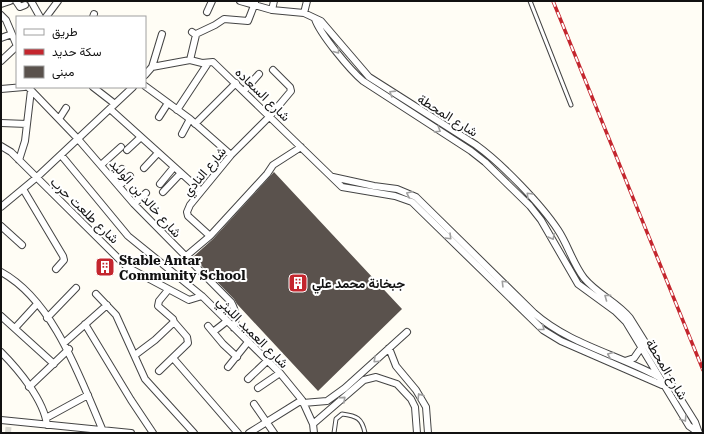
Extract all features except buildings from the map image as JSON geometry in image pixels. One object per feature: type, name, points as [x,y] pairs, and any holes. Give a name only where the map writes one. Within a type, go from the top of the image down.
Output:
[{"type":"street","points":[[1,4],[10,1]]},
{"type":"street","points":[[16,1],[20,7],[24,5]]},
{"type":"street","points":[[31,1],[39,16]]},
{"type":"street","points":[[47,16],[58,1]]},
{"type":"street","points":[[207,12],[212,1]]},
{"type":"street","points":[[240,1],[255,3],[272,10],[304,13],[315,19]]},
{"type":"street","points":[[272,10],[274,1]]},
{"type":"street","points":[[304,13],[307,1]]},
{"type":"street","points":[[190,60],[194,33],[215,25],[224,19],[248,21],[255,3]]},
{"type":"street","points":[[1,15],[16,44]]},
{"type":"street","name":"شارع المحطة","points":[[315,19],[319,27],[351,69],[363,81],[472,151],[492,168],[541,220],[578,284],[621,316],[689,426],[699,433]]},
{"type":"street","name":"شارع المحطة","points":[[315,19],[326,26],[369,77],[476,145],[498,163],[553,223],[563,237],[577,267],[585,279],[619,306],[630,318],[695,422],[699,433]]},
{"type":"street","points":[[1,38],[12,34]]},
{"type":"street","points":[[146,74],[152,67],[162,34]]},
{"type":"street","points":[[1,61],[16,47]]},
{"type":"street","name":"شارع السعاده","points":[[152,67],[190,60],[208,63],[213,62],[342,187],[374,189]]},
{"type":"street","points":[[178,110],[208,63]]},
{"type":"street","name":"شارع النادي","points":[[210,236],[190,219],[187,212],[190,205],[230,154],[270,116],[291,90],[273,70]]},
{"type":"street","points":[[244,91],[259,74]]},
{"type":"street","points":[[195,124],[236,83]]},
{"type":"street","points":[[146,87],[190,119],[230,154]]},
{"type":"street","points":[[1,89],[16,88]]},
{"type":"street","points":[[94,88],[115,104]]},
{"type":"street","points":[[1,207],[36,178],[132,88]]},
{"type":"street","points":[[18,160],[25,141],[30,89]]},
{"type":"street","name":"شارع خالد بن الوليد","points":[[30,89],[78,139],[134,204],[231,302],[237,319],[234,328]]},
{"type":"street","points":[[159,117],[168,103]]},
{"type":"street","points":[[59,118],[66,108]]},
{"type":"street","points":[[110,109],[201,191]]},
{"type":"street","points":[[182,134],[190,119]]},
{"type":"street","points":[[1,123],[27,124]]},
{"type":"street","points":[[127,150],[140,137]]},
{"type":"street","name":"شارع طلعت حرب","points":[[1,146],[11,152],[127,267],[189,300],[202,296]]},
{"type":"street","points":[[101,165],[121,147]]},
{"type":"street","points":[[185,257],[210,236],[267,174],[273,165],[301,147]]},
{"type":"street","points":[[144,168],[158,153]]},
{"type":"street","name":"شارع العميد الليثي","points":[[61,155],[128,236],[202,296],[280,374],[303,401],[313,424],[314,433]]},
{"type":"street","points":[[160,184],[174,167]]},
{"type":"street","points":[[112,178],[122,169]]},
{"type":"street","points":[[163,192],[181,173]]},
{"type":"street","points":[[119,186],[130,176]]},
{"type":"street","points":[[331,177],[401,197],[417,206],[536,324],[552,336],[662,384]]},
{"type":"street","points":[[23,189],[63,256],[64,260],[56,269]]},
{"type":"street","points":[[374,189],[403,191],[416,197],[543,320],[572,339],[670,382]]},
{"type":"street","points":[[134,204],[146,194]]},
{"type":"street","points":[[1,226],[22,244]]},
{"type":"street","points":[[1,272],[14,279],[30,294],[64,342],[104,431]]},
{"type":"street","points":[[47,318],[76,288]]},
{"type":"street","points":[[159,371],[186,346],[189,339],[173,319],[158,306],[159,301],[168,290]]},
{"type":"street","points":[[96,294],[116,315],[145,379],[194,433]]},
{"type":"street","points":[[15,328],[37,304]]},
{"type":"street","points":[[64,342],[107,305]]},
{"type":"street","points":[[1,316],[54,364]]},
{"type":"street","points":[[214,332],[227,321]]},
{"type":"street","points":[[135,355],[155,340],[174,322]]},
{"type":"street","points":[[85,324],[153,433]]},
{"type":"street","points":[[208,326],[237,357]]},
{"type":"street","points":[[249,433],[303,401],[327,400],[346,388],[407,332]]},
{"type":"street","points":[[228,367],[248,342]]},
{"type":"street","points":[[389,348],[396,366],[416,390],[426,407],[428,433]]},
{"type":"street","points":[[625,361],[634,358],[641,348]]},
{"type":"street","points":[[30,387],[68,349]]},
{"type":"street","points":[[1,352],[30,387],[46,418],[47,425]]},
{"type":"street","points":[[173,358],[238,433]]},
{"type":"street","points":[[248,379],[267,361]]},
{"type":"street","points":[[258,388],[280,374]]},
{"type":"street","points":[[313,424],[370,377],[376,377],[397,384],[405,392],[415,407],[417,433]]},
{"type":"street","points":[[397,384],[404,377]]},
{"type":"street","points":[[46,418],[88,395]]},
{"type":"street","points":[[254,404],[274,433]]},
{"type":"street","points":[[1,420],[131,433]]},
{"type":"lane","points":[[530,1],[571,105]]},
{"type":"lane","points":[[334,433],[336,419],[342,414],[358,417],[365,433]]},
{"type":"tunnel","points":[[8,433],[9,421]]},
{"type":"railway","points":[[553,1],[703,370]]},
{"type":"place","name":"Stable Antar Community School","points":[[105,267]]},
{"type":"place","name":"جبخانة محمد علي","points":[[298,283]]}]
